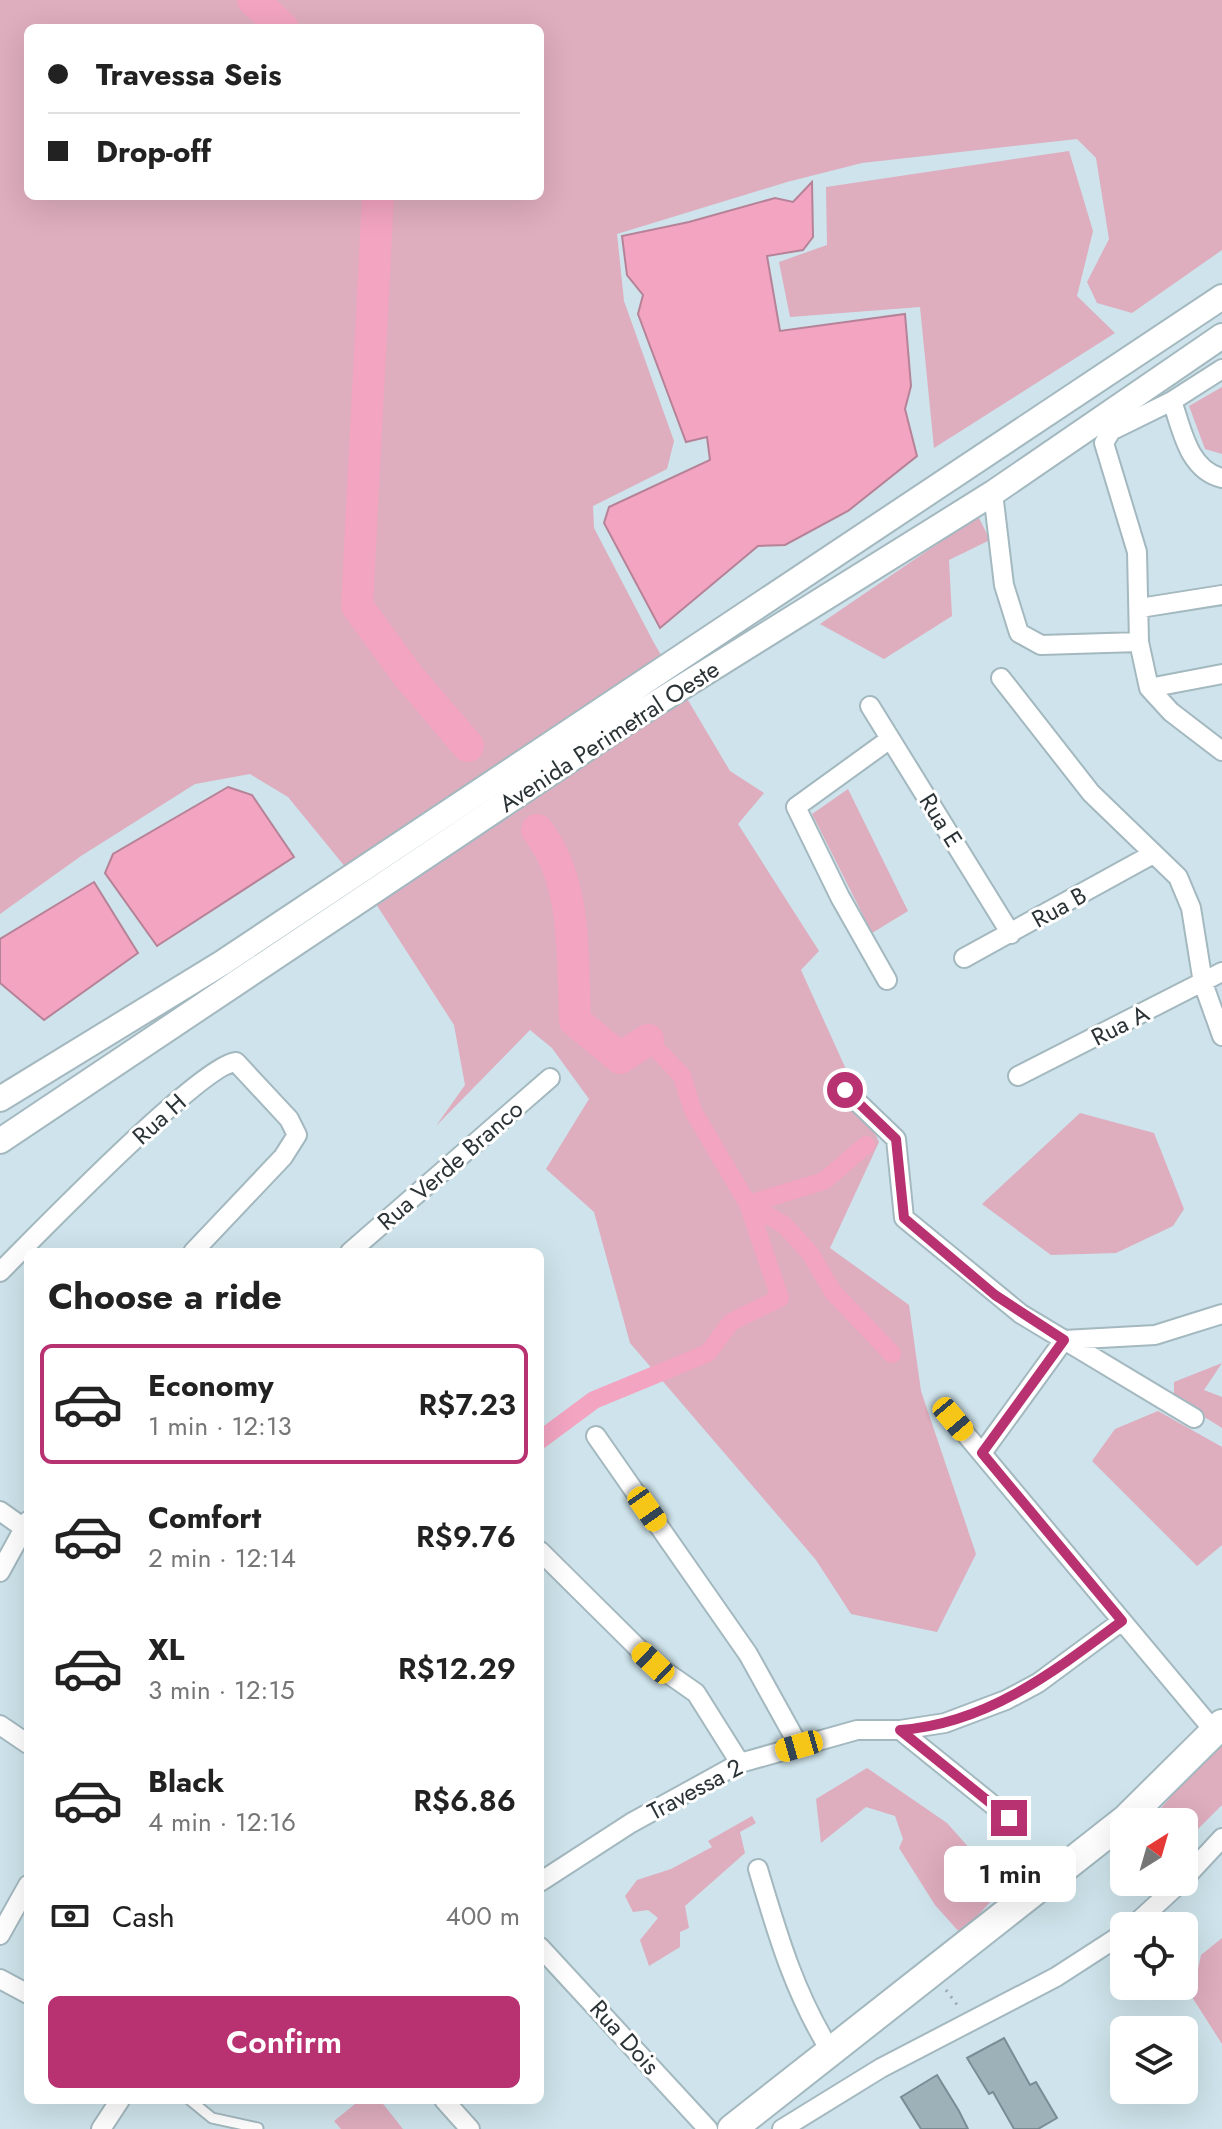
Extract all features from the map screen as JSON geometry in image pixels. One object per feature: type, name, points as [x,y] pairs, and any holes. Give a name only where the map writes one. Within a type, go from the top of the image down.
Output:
[{"type":"main road","name":"Avenida Perimetral Oeste","points":[[0,1099],[222,963],[1222,297]]},
{"type":"main road","name":"Avenida Perimetral Oeste","points":[[0,1141],[634,717],[993,493],[1222,336]]},
{"type":"main road","points":[[1140,1808],[1218,1728]]},
{"type":"main road","points":[[732,2129],[1110,1834]]},
{"type":"street","points":[[1222,369],[1172,401],[1111,431],[1104,443],[1137,552],[1139,642],[1149,688],[1171,712],[1222,751]]},
{"type":"street","points":[[1172,401],[1192,456],[1201,468],[1222,478]]},
{"type":"street","points":[[993,493],[1004,585],[1019,633],[1029,642],[1041,645],[1139,642]]},
{"type":"street","points":[[1140,608],[1222,595]]},
{"type":"street","points":[[1149,688],[1222,674]]},
{"type":"street","points":[[1001,678],[1091,793],[1178,877],[1188,898],[1203,983],[1222,1036]]},
{"type":"street","name":"Rua E","points":[[870,706],[1011,934]]},
{"type":"street","points":[[887,980],[840,897],[796,807],[890,739]]},
{"type":"street","name":"Rua B","points":[[964,958],[1153,854]]},
{"type":"street","name":"Rua A","points":[[1018,1076],[1222,972]]},
{"type":"street","name":"Rua H","points":[[25,1248],[183,1096],[227,1063],[243,1065],[296,1128],[294,1144],[197,1248]]},
{"type":"street","name":"Rua Verde Branco","points":[[355,1248],[550,1078]]},
{"type":"street","points":[[845,1090],[896,1139],[904,1218],[995,1295],[1194,1418]]},
{"type":"street","name":"Rua H","points":[[0,1272],[24,1249]]},
{"type":"street","points":[[1064,1340],[1155,1335],[1222,1314]]},
{"type":"street","points":[[982,1453],[1064,1340]]},
{"type":"street","points":[[953,1419],[1122,1621],[1218,1728]]},
{"type":"street","points":[[596,1436],[748,1654],[799,1746]]},
{"type":"street","points":[[0,1511],[24,1524]]},
{"type":"street","points":[[0,1572],[24,1529]]},
{"type":"street","points":[[544,1555],[653,1663],[696,1693],[740,1763]]},
{"type":"street","name":"Travessa 2","points":[[544,1879],[631,1823],[740,1763],[869,1728],[900,1730],[936,1726],[1006,1700],[1058,1669],[1122,1621]]},
{"type":"street","points":[[0,1725],[24,1741]]},
{"type":"street","points":[[900,1730],[1009,1818]]},
{"type":"street","points":[[1198,1864],[1222,1838]]},
{"type":"street","points":[[758,1869],[793,1982],[805,2010],[831,2052]]},
{"type":"street","points":[[0,1935],[24,1892]]},
{"type":"street","points":[[1148,1912],[1166,1896]]},
{"type":"street","points":[[782,2129],[881,2068],[1056,1977],[1110,1942]]},
{"type":"street","name":"Rua Dois","points":[[544,1951],[708,2129]]},
{"type":"street","points":[[0,1979],[24,1992]]},
{"type":"street","points":[[101,2129],[117,2104]]},
{"type":"street","points":[[448,2104],[470,2129]]},
{"type":"lane","points":[[195,2104],[212,2118],[258,2128]]},
{"type":"path","points":[[933,1972],[970,2022]]},
{"type":"shaded area","points":[[0,0],[1222,0],[1222,250],[1132,313],[1097,303],[1087,282],[1109,239],[1096,158],[1077,139],[862,163],[787,182],[617,234],[624,301],[674,441],[667,469],[593,506],[594,528],[654,643],[730,771],[764,793],[738,824],[819,951],[801,970],[879,1142],[830,1248],[909,1305],[921,1391],[976,1554],[937,1632],[851,1614],[816,1560],[630,1343],[594,1212],[546,1169],[589,1099],[552,1048],[530,1030],[436,1126],[465,1085],[454,1025],[378,907],[288,797],[250,774],[195,784],[81,856],[0,914]]},
{"type":"shaded area","points":[[1069,151],[1093,231],[1077,296],[1115,333],[934,448],[920,307],[790,317],[779,262],[827,245],[826,187]]},
{"type":"shaded area","points":[[812,182],[813,237],[803,250],[767,256],[780,331],[905,314],[911,386],[905,409],[917,456],[848,511],[785,545],[758,546],[660,628],[604,523],[609,507],[710,460],[707,437],[686,442],[638,314],[643,295],[627,275],[622,236],[689,222],[775,198],[793,202]]},
{"type":"shaded area","points":[[1222,387],[1222,454],[1205,449],[1189,406]]},
{"type":"shaded area","points":[[978,516],[990,540],[949,560],[952,616],[884,659],[820,624]]},
{"type":"shaded area","points":[[228,787],[252,795],[294,857],[157,946],[105,873],[113,854]]},
{"type":"shaded area","points":[[848,789],[908,911],[872,933],[812,814]]},
{"type":"shaded area","points":[[94,882],[138,953],[44,1020],[0,983],[0,939]]},
{"type":"shaded area","points":[[1080,1113],[1154,1133],[1184,1209],[1173,1226],[1116,1253],[1051,1255],[982,1204]]},
{"type":"shaded area","points":[[1222,1363],[1204,1390],[1222,1397],[1222,1428],[1174,1398],[1174,1382]]},
{"type":"shaded area","points":[[1158,1411],[1222,1447],[1222,1545],[1197,1566],[1092,1461],[1115,1429]]},
{"type":"shaded area","points":[[1222,1738],[1222,1805],[1198,1829],[1198,1808],[1161,1808]]},
{"type":"shaded area","points":[[867,1768],[947,1823],[1004,1887],[961,1934],[935,1905],[899,1848],[903,1839],[895,1816],[866,1807],[821,1843],[816,1799]]},
{"type":"shaded area","points":[[752,1816],[756,1823],[740,1832],[745,1853],[685,1906],[689,1928],[680,1932],[680,1947],[649,1966],[640,1940],[658,1918],[648,1910],[633,1912],[625,1896],[637,1880],[671,1869],[712,1847],[708,1841]]},
{"type":"shaded area","points":[[1222,1938],[1222,2044],[1194,2000],[1198,2000],[1201,1955]]},
{"type":"shaded area","points":[[355,2104],[383,2104],[403,2129],[341,2129],[334,2121]]},
{"type":"building","points":[[1004,2038],[1030,2085],[1036,2082],[1057,2118],[1038,2129],[1014,2129],[993,2092],[989,2094],[967,2058]]},
{"type":"building","points":[[937,2075],[968,2129],[921,2129],[901,2097]]},
{"type":"waterway","points":[[253,0],[279,24]]},
{"type":"waterway","points":[[378,200],[357,606],[409,677],[468,746]]},
{"type":"waterway","points":[[537,830],[560,873],[566,896],[575,1021],[620,1058],[648,1040]]},
{"type":"waterway","points":[[544,1437],[594,1400],[708,1353],[731,1322],[780,1298],[748,1204],[693,1111],[682,1076],[648,1040]]},
{"type":"waterway","points":[[748,1204],[824,1181],[866,1145]]},
{"type":"waterway","points":[[748,1204],[784,1225],[810,1253],[833,1292],[892,1354]]},
{"type":"route","points":[[845,1090],[896,1139],[904,1218],[995,1295],[1064,1340],[982,1453],[1122,1621],[1038,1683],[1006,1700],[928,1728],[900,1730],[1009,1818]]}]
